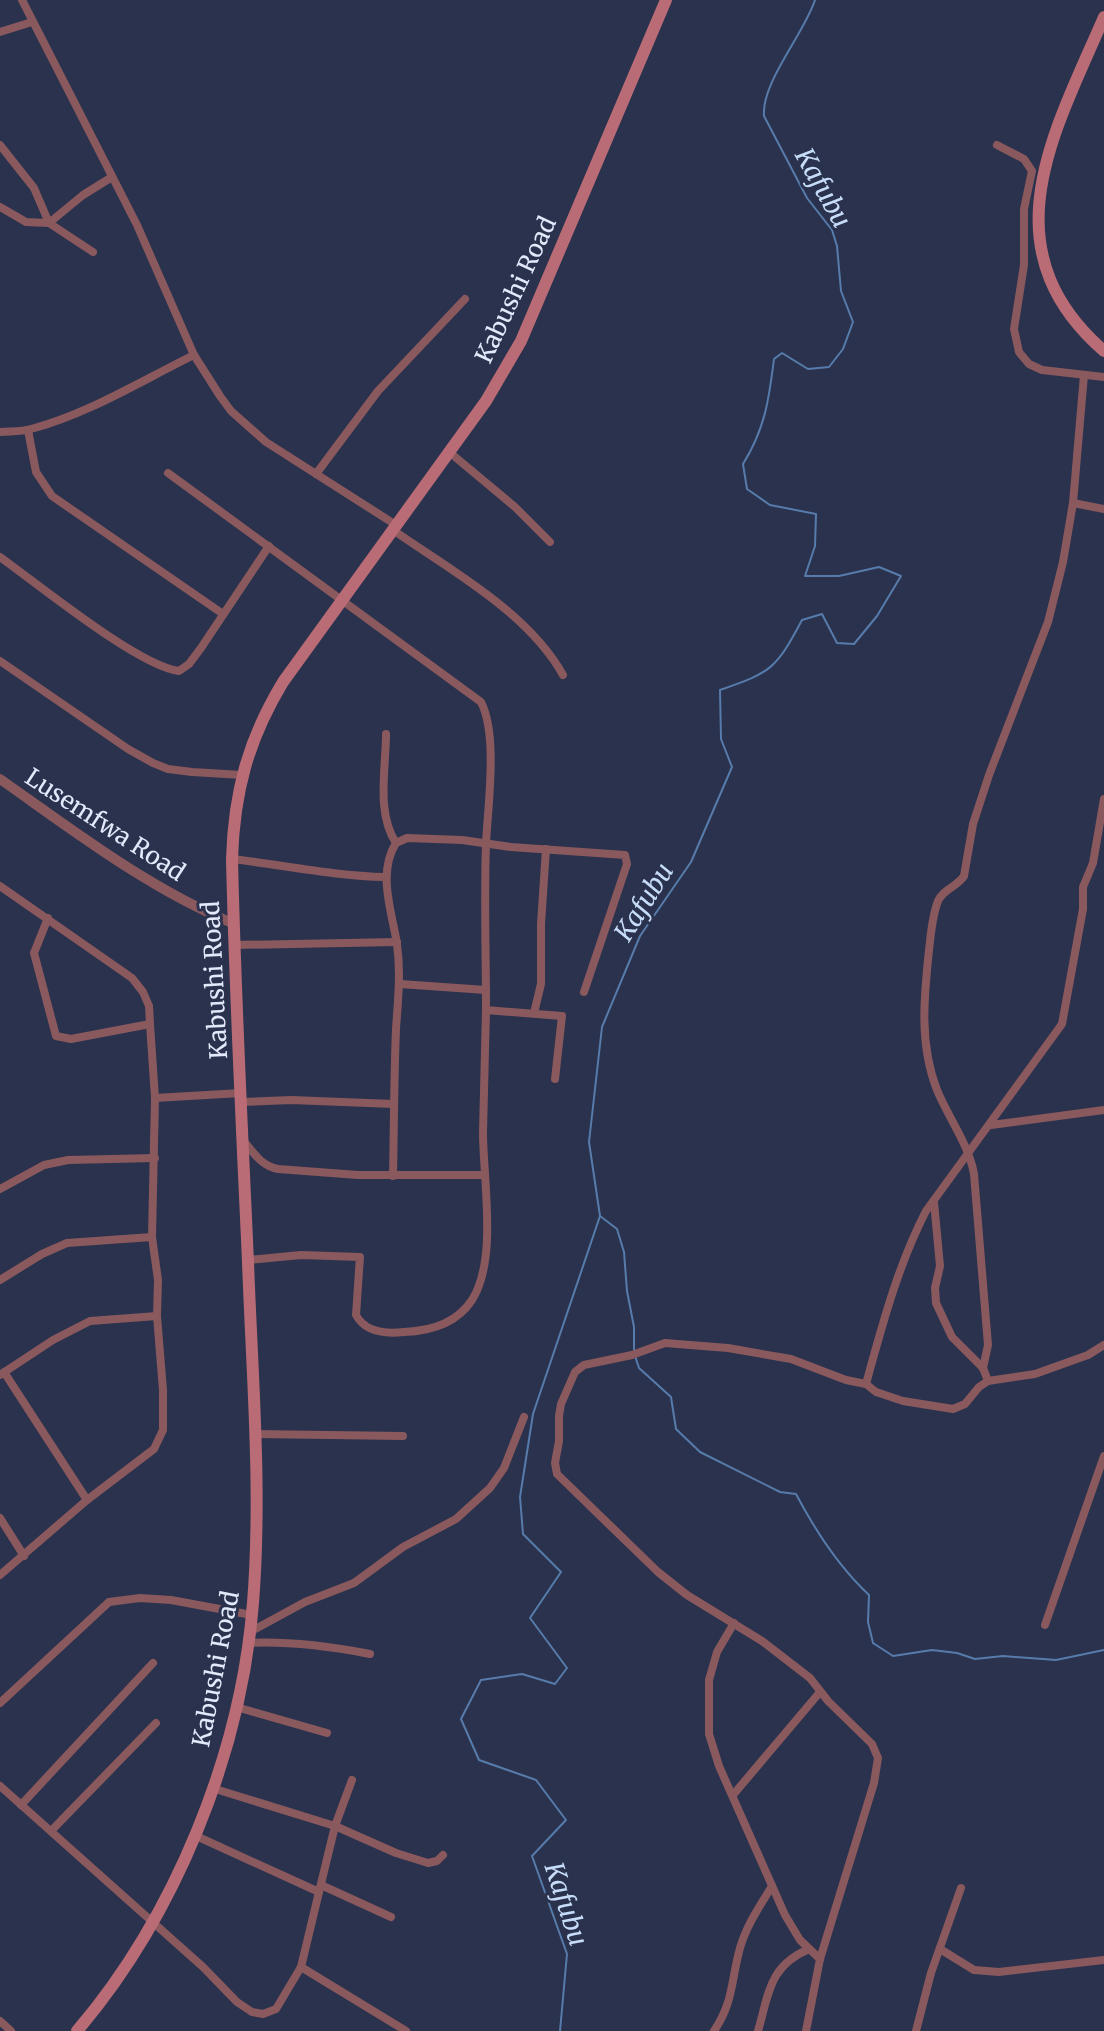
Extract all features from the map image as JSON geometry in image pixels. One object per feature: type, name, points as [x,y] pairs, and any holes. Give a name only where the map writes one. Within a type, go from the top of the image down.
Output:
[{"type":"main road","name":"Kabushi Road","points":[[85,2028],[154,1923],[194,1835],[212,1788],[236,1707],[252,1615],[257,1510],[242,1097],[232,923],[233,821],[242,775],[262,715],[283,682],[486,401],[521,341],[666,0]]},
{"type":"main road","points":[[1104,17],[1058,126],[1037,207],[1039,239],[1058,295],[1104,351]]},
{"type":"street","points":[[22,0],[155,262],[194,355],[231,411],[266,442],[394,527],[489,596],[553,657],[563,675]]},
{"type":"street","points":[[0,32],[32,22]]},
{"type":"street","points":[[0,145],[29,179],[49,223]]},
{"type":"street","points":[[997,145],[1024,159],[1031,167],[1024,209],[1024,265],[1014,329],[1019,352],[1034,367],[1104,377]]},
{"type":"street","points":[[49,223],[83,195],[112,177]]},
{"type":"street","points":[[0,207],[26,222],[49,223],[93,252]]},
{"type":"street","points":[[1024,238],[1039,239]]},
{"type":"street","points":[[316,474],[378,391],[465,299]]},
{"type":"street","points":[[0,432],[28,430],[101,402],[194,355]]},
{"type":"street","points":[[983,1368],[988,1345],[974,1174],[967,1152],[948,1118],[926,1058],[925,998],[934,915],[941,895],[964,876],[973,824],[989,775],[1048,622],[1073,503],[1084,375]]},
{"type":"street","points":[[28,430],[36,472],[52,496],[223,614]]},
{"type":"street","points":[[448,451],[515,507],[550,542]]},
{"type":"street","points":[[168,473],[481,702],[486,712],[490,763],[486,843],[486,1268],[472,1300],[457,1318],[447,1324],[406,1333],[367,1327],[356,1315],[360,1257],[301,1255],[248,1260]]},
{"type":"street","points":[[1073,503],[1104,509]]},
{"type":"street","points":[[0,557],[127,648],[165,669],[179,671],[189,664],[269,546]]},
{"type":"street","points":[[0,661],[153,763],[168,769],[242,775]]},
{"type":"street","points":[[386,734],[385,815],[389,832],[396,843]]},
{"type":"street","name":"Lusemfwa Road","points":[[0,779],[142,876],[200,909],[232,923]]},
{"type":"street","points":[[866,1384],[885,1314],[906,1254],[933,1201],[1062,1024],[1083,909],[1083,887],[1093,863],[1104,799]]},
{"type":"street","points":[[393,1176],[400,984],[397,942],[386,877],[388,860],[396,843],[407,838],[462,840],[619,853],[627,858],[584,992]]},
{"type":"street","points":[[534,1013],[541,984],[546,849]]},
{"type":"street","points":[[232,859],[350,876],[386,877]]},
{"type":"street","points":[[0,886],[132,978],[149,1006],[155,1098],[152,1237],[158,1280],[157,1316],[163,1390],[160,1439],[154,1449],[87,1500],[0,1575]]},
{"type":"street","points":[[48,918],[34,953],[56,1036],[71,1039],[150,1024]]},
{"type":"street","points":[[235,945],[397,942]]},
{"type":"street","points":[[400,984],[486,990]]},
{"type":"street","points":[[486,1010],[562,1016],[555,1079]]},
{"type":"street","points":[[155,1098],[242,1097],[394,1104]]},
{"type":"street","points":[[990,1125],[1104,1110]]},
{"type":"street","points":[[243,1140],[269,1168],[393,1176],[485,1175]]},
{"type":"street","points":[[0,1189],[44,1165],[68,1160],[155,1158]]},
{"type":"street","points":[[933,1201],[940,1266],[935,1288],[936,1303],[952,1337],[983,1368],[988,1381]]},
{"type":"street","points":[[0,1280],[42,1254],[67,1243],[152,1237]]},
{"type":"street","points":[[87,1500],[2,1374],[53,1340],[90,1321],[157,1316]]},
{"type":"street","points":[[806,2031],[820,1959],[874,1783],[878,1758],[872,1744],[803,1672],[734,1623],[687,1595],[658,1572],[555,1469],[561,1404],[575,1372],[584,1365],[636,1354],[665,1343],[740,1349],[791,1359],[846,1380],[866,1384],[876,1392],[903,1401],[953,1409],[965,1404],[988,1381],[1035,1374],[1088,1355],[1104,1345]]},
{"type":"street","points":[[249,1638],[305,1602],[354,1583],[403,1547],[456,1519],[490,1488],[504,1468],[524,1417]]},
{"type":"street","points":[[254,1434],[403,1436]]},
{"type":"street","points":[[1045,1625],[1104,1456]]},
{"type":"street","points":[[0,1518],[24,1556]]},
{"type":"street","points":[[0,1703],[109,1602],[140,1598],[171,1600],[252,1615]]},
{"type":"street","points":[[734,1623],[717,1652],[707,1694],[709,1734],[719,1766],[785,1915],[820,1959]]},
{"type":"street","points":[[249,1638],[370,1654]]},
{"type":"street","points":[[21,1805],[153,1663]]},
{"type":"street","points":[[733,1795],[820,1692]]},
{"type":"street","points":[[236,1707],[327,1733]]},
{"type":"street","points":[[51,1831],[156,1723]]},
{"type":"street","points":[[0,1786],[95,1874],[154,1923],[237,2002],[252,2012],[263,2014],[276,2009],[301,1967],[335,1826],[352,1780]]},
{"type":"street","points":[[212,1788],[335,1826],[396,1853],[428,1863],[437,1861],[443,1855]]},
{"type":"street","points":[[194,1835],[391,1917]]},
{"type":"street","points":[[714,2031],[733,1991],[734,1972],[748,1925],[772,1886]]},
{"type":"street","points":[[916,2031],[961,1888]]},
{"type":"street","points":[[758,2031],[779,1969],[791,1957],[809,1949]]},
{"type":"street","points":[[940,1949],[974,1970],[999,1972],[1104,1960]]},
{"type":"street","points":[[301,1967],[406,2031]]},
{"type":"street","points":[[0,2021],[11,2031]]},
{"type":"waterway","name":"Kafubu","points":[[560,2031],[567,1954],[532,1856],[566,1820],[536,1780],[479,1760],[461,1719],[481,1680],[522,1674],[555,1684],[567,1668],[530,1618],[561,1572],[523,1534],[520,1497],[533,1414],[600,1216],[589,1142],[602,1027],[640,936],[691,862],[732,767],[721,739],[720,690],[771,667],[786,649],[802,620],[822,614],[837,643],[854,644],[877,616],[901,576],[879,567],[839,576],[805,576],[815,546],[816,514],[770,505],[747,489],[743,464],[765,413],[774,359],[782,353],[808,369],[829,367],[843,349],[853,322],[841,291],[837,246],[832,230],[807,198],[764,116],[769,89],[815,0]]},
{"type":"waterway","points":[[600,1216],[617,1229],[624,1252],[634,1350]]},
{"type":"waterway","points":[[635,1356],[639,1368],[671,1397],[676,1429],[700,1452],[780,1492],[796,1494],[828,1548],[869,1595],[868,1622],[873,1643],[893,1656],[932,1650],[975,1659],[1003,1656],[1056,1660],[1104,1650]]}]
